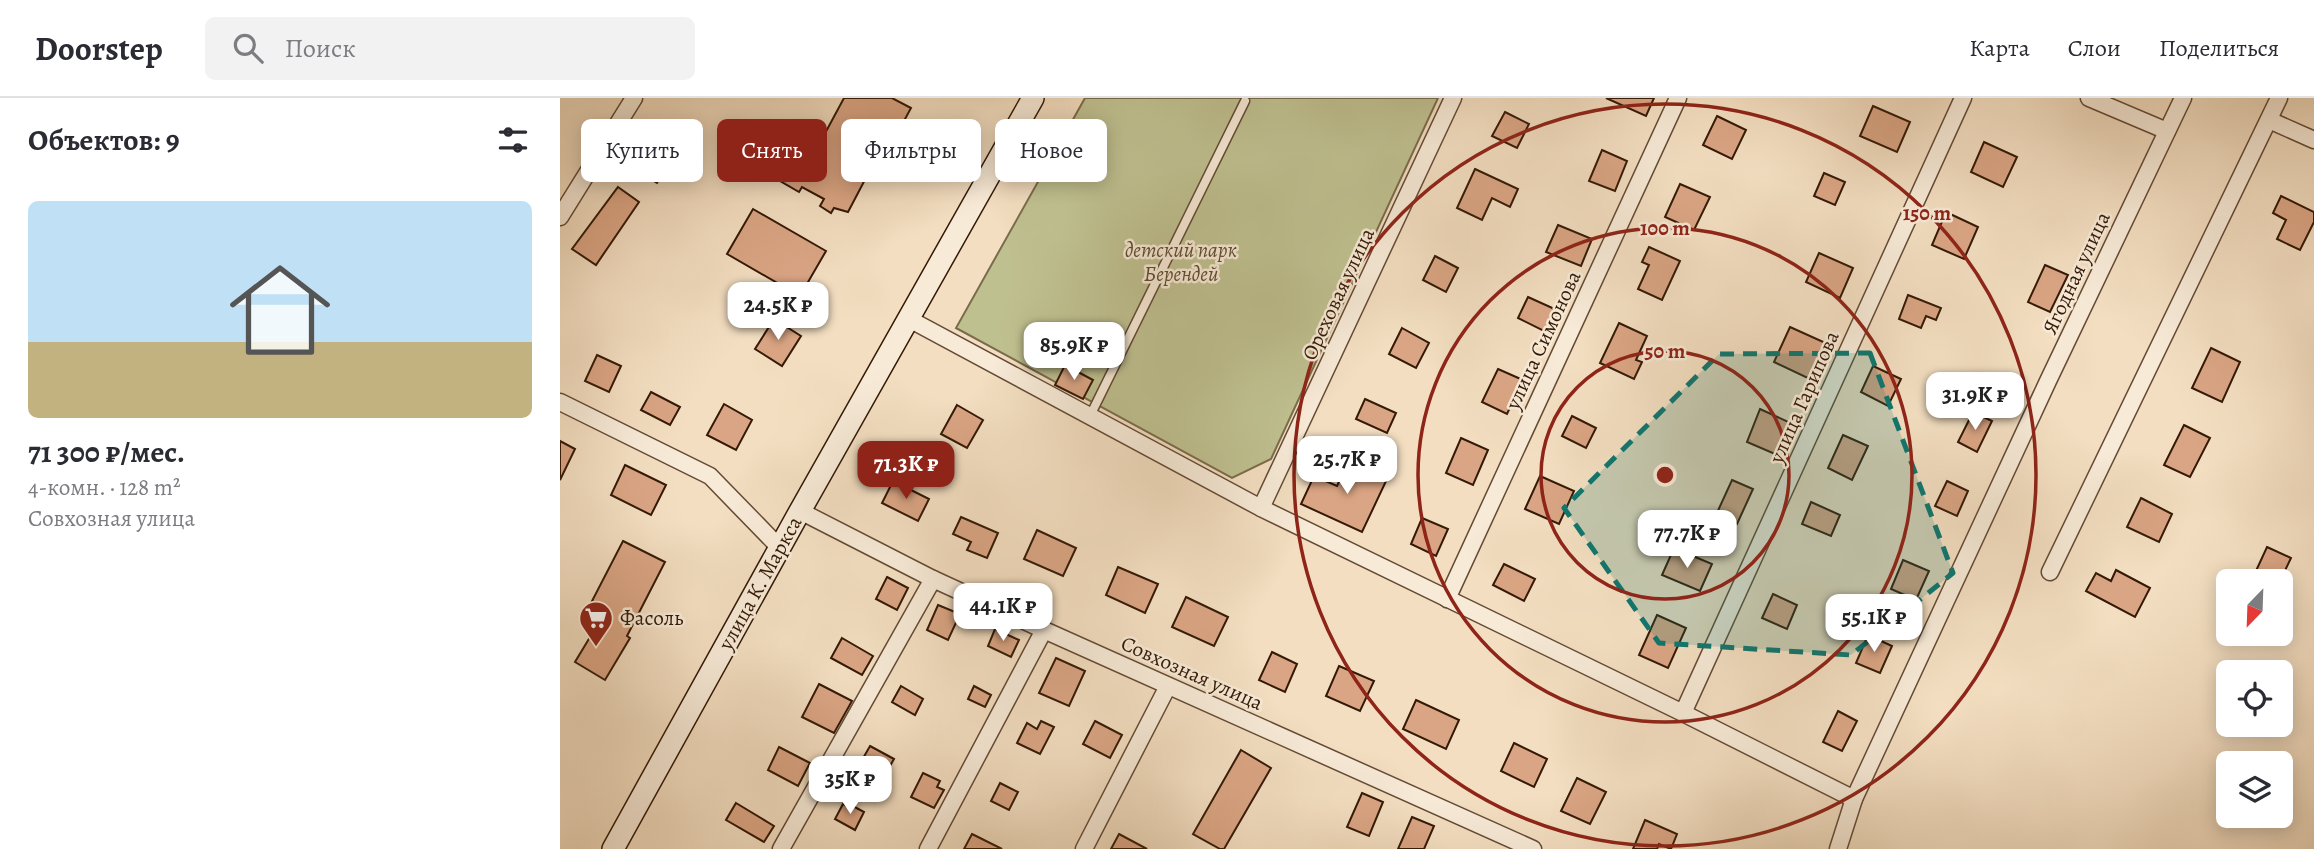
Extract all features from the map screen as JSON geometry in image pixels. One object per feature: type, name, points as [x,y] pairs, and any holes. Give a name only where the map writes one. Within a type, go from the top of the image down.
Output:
[{"type":"main road","name":"улица К. Маркса","points":[[613,849],[1033,98]]},
{"type":"street","points":[[560,217],[635,98]]},
{"type":"street","name":"Ореховая улица","points":[[1261,508],[1453,98]]},
{"type":"street","name":"улица Симонова","points":[[1447,599],[1678,98]]},
{"type":"street","name":"улица Гарипова","points":[[1683,713],[1963,98]]},
{"type":"street","points":[[2089,98],[2167,131]]},
{"type":"street","name":"Ягодная улица","points":[[1838,849],[1854,799],[2183,98]]},
{"type":"street","points":[[2050,572],[2279,98]]},
{"type":"street","points":[[2269,120],[2314,140]]},
{"type":"street","points":[[909,319],[1261,508],[1854,799]]},
{"type":"street","points":[[560,402],[710,475],[780,548]]},
{"type":"street","name":"Совхозная улица","points":[[800,511],[933,579],[1533,849]]},
{"type":"street","points":[[781,849],[933,579]]},
{"type":"street","points":[[928,849],[1044,630]]},
{"type":"street","points":[[1084,849],[1168,685]]},
{"type":"lane","points":[[1090,416],[1245,101]]},
{"type":"highlighted area","points":[[1870,353],[1953,573],[1851,655],[1659,643],[1564,508],[1719,354]]},
{"type":"green space","name":"детский парк Берендей","points":[[1085,98],[1438,98],[1271,459],[1232,478],[956,328],[1038,182],[1107,182],[1107,119],[1073,119]]},
{"type":"building","points":[[844,98],[892,98],[911,108],[905,119],[841,119],[841,182],[864,182],[848,212],[834,208],[831,213],[820,206],[824,199],[802,187],[799,192],[782,182],[827,182],[827,130]]},
{"type":"building","points":[[1606,98],[1654,98],[1646,116]]},
{"type":"building","points":[[1873,106],[1910,122],[1897,152],[1860,136]]},
{"type":"building","points":[[1505,112],[1529,124],[1517,148],[1492,136]]},
{"type":"building","points":[[1717,116],[1746,130],[1732,159],[1703,145]]},
{"type":"building","points":[[1984,142],[2017,157],[2003,187],[1971,172]]},
{"type":"building","points":[[1602,150],[1627,161],[1615,191],[1589,181]]},
{"type":"building","points":[[1475,169],[1518,189],[1510,207],[1492,198],[1482,220],[1457,208]]},
{"type":"building","points":[[1824,173],[1845,182],[1835,205],[1814,196]]},
{"type":"building","points":[[1680,184],[1710,197],[1694,230],[1665,217]]},
{"type":"building","points":[[618,187],[639,202],[596,265],[572,249]]},
{"type":"building","points":[[2281,196],[2314,212],[2314,222],[2300,250],[2277,239],[2286,220],[2273,213]]},
{"type":"building","points":[[753,209],[826,251],[800,296],[727,254]]},
{"type":"building","points":[[1946,212],[1978,227],[1964,259],[1932,245]]},
{"type":"building","points":[[1558,225],[1592,239],[1581,266],[1546,252]]},
{"type":"building","points":[[1649,247],[1680,261],[1662,300],[1638,289],[1649,265],[1642,262]]},
{"type":"building","points":[[1819,253],[1853,268],[1840,298],[1806,282]]},
{"type":"building","points":[[1435,256],[1458,268],[1446,292],[1423,280]]},
{"type":"building","points":[[2045,265],[2068,275],[2050,312],[2028,302]]},
{"type":"building","points":[[1908,295],[1941,308],[1936,320],[1926,316],[1921,328],[1899,319]]},
{"type":"building","points":[[1528,297],[1559,311],[1548,333],[1518,318]]},
{"type":"building","points":[[774,319],[801,336],[782,366],[755,349]]},
{"type":"building","points":[[1619,323],[1647,336],[1636,360],[1642,362],[1634,379],[1600,363]]},
{"type":"building","points":[[1790,327],[1830,345],[1814,381],[1774,362]]},
{"type":"building","points":[[1402,328],[1429,343],[1416,368],[1389,354]]},
{"type":"building","points":[[2211,348],[2240,362],[2222,402],[2192,388]]},
{"type":"building","points":[[597,355],[621,366],[609,392],[585,381]]},
{"type":"building","points":[[1065,365],[1093,380],[1083,399],[1055,385]]},
{"type":"building","points":[[1873,366],[1901,379],[1888,406],[1861,392]]},
{"type":"building","points":[[1498,369],[1523,380],[1507,414],[1482,402]]},
{"type":"building","points":[[651,392],[680,407],[670,425],[641,410]]},
{"type":"building","points":[[1365,399],[1396,413],[1387,433],[1356,419]]},
{"type":"building","points":[[724,404],[752,420],[736,450],[707,435]]},
{"type":"building","points":[[957,405],[983,420],[967,448],[941,434]]},
{"type":"building","points":[[1760,409],[1795,425],[1782,457],[1747,442]]},
{"type":"building","points":[[1973,412],[1992,421],[1977,452],[1958,442]]},
{"type":"building","points":[[1572,416],[1596,428],[1586,448],[1562,436]]},
{"type":"building","points":[[2184,425],[2210,438],[2190,477],[2164,465]]},
{"type":"building","points":[[1843,435],[1868,446],[1852,480],[1828,468]]},
{"type":"building","points":[[1461,438],[1488,450],[1473,485],[1446,473]]},
{"type":"building","points":[[560,441],[575,449],[560,480]]},
{"type":"building","points":[[1349,461],[1387,479],[1362,532],[1301,504],[1314,476],[1337,486]]},
{"type":"building","points":[[625,465],[666,485],[651,515],[611,495]]},
{"type":"building","points":[[1540,476],[1574,491],[1559,524],[1525,509]]},
{"type":"building","points":[[1732,480],[1753,489],[1737,524],[1716,515]]},
{"type":"building","points":[[893,481],[929,499],[918,521],[882,503]]},
{"type":"building","points":[[1947,481],[1968,491],[1957,516],[1935,506]]},
{"type":"building","points":[[2141,498],[2172,514],[2159,542],[2127,527]]},
{"type":"building","points":[[1811,502],[1840,515],[1831,536],[1802,524]]},
{"type":"building","points":[[961,517],[998,533],[987,558],[967,550],[971,542],[953,534]]},
{"type":"building","points":[[1422,518],[1448,529],[1436,556],[1411,544]]},
{"type":"building","points":[[1037,530],[1076,548],[1063,576],[1024,559]]},
{"type":"building","points":[[623,541],[665,562],[627,636],[630,638],[605,680],[575,662],[607,609],[592,601]]},
{"type":"building","points":[[2267,547],[2291,558],[2286,569],[2257,569]]},
{"type":"building","points":[[1674,548],[1712,564],[1700,591],[1662,575]]},
{"type":"building","points":[[1903,560],[1929,571],[1916,600],[1891,589]]},
{"type":"building","points":[[1504,564],[1535,579],[1524,601],[1493,585]]},
{"type":"building","points":[[1118,567],[1158,584],[1145,613],[1106,595]]},
{"type":"building","points":[[2116,570],[2150,588],[2135,617],[2086,591],[2096,573],[2111,581]]},
{"type":"building","points":[[887,577],[908,588],[897,610],[876,599]]},
{"type":"building","points":[[1773,594],[1797,605],[1787,629],[1762,618]]},
{"type":"building","points":[[1186,597],[1228,617],[1214,646],[1172,627]]},
{"type":"building","points":[[938,605],[960,614],[948,640],[927,630]]},
{"type":"building","points":[[1657,615],[1686,628],[1668,668],[1639,655]]},
{"type":"building","points":[[995,629],[1019,640],[1011,657],[988,646]]},
{"type":"building","points":[[1868,635],[1892,646],[1880,673],[1856,663]]},
{"type":"building","points":[[842,638],[873,656],[862,675],[831,658]]},
{"type":"building","points":[[1272,652],[1297,664],[1285,692],[1259,680]]},
{"type":"building","points":[[1056,658],[1085,671],[1069,706],[1039,693]]},
{"type":"building","points":[[1339,666],[1374,681],[1360,711],[1326,696]]},
{"type":"building","points":[[819,684],[852,701],[834,733],[802,717]]},
{"type":"building","points":[[901,686],[923,699],[915,715],[892,702]]},
{"type":"building","points":[[974,686],[991,695],[985,707],[968,699]]},
{"type":"building","points":[[1416,700],[1459,720],[1446,749],[1403,729]]},
{"type":"building","points":[[1838,711],[1857,721],[1842,751],[1823,742]]},
{"type":"building","points":[[1041,721],[1054,727],[1040,754],[1017,743],[1027,723],[1037,729]]},
{"type":"building","points":[[1095,721],[1122,735],[1110,758],[1083,744]]},
{"type":"building","points":[[1514,743],[1547,759],[1534,787],[1501,771]]},
{"type":"building","points":[[870,746],[894,759],[886,773],[862,760]]},
{"type":"building","points":[[779,747],[810,763],[798,786],[768,770]]},
{"type":"building","points":[[1241,750],[1271,768],[1224,849],[1220,849],[1193,834]]},
{"type":"building","points":[[923,773],[940,781],[937,787],[944,790],[934,808],[911,797]]},
{"type":"building","points":[[1577,778],[1606,792],[1590,824],[1561,811]]},
{"type":"building","points":[[1000,783],[1018,792],[1009,810],[991,801]]},
{"type":"building","points":[[1362,793],[1383,802],[1369,836],[1347,827]]},
{"type":"building","points":[[736,803],[774,826],[764,842],[726,820]]},
{"type":"building","points":[[843,804],[864,812],[855,830],[835,819]]},
{"type":"building","points":[[1412,817],[1434,826],[1424,849],[1398,849]]},
{"type":"building","points":[[1645,820],[1677,834],[1671,849],[1659,844],[1657,849],[1633,849]]},
{"type":"building","points":[[972,834],[1002,849],[964,849]]},
{"type":"building","points":[[1119,834],[1147,849],[1111,849]]},
{"type":"place","name":"Фасоль","points":[[596,648]]}]
